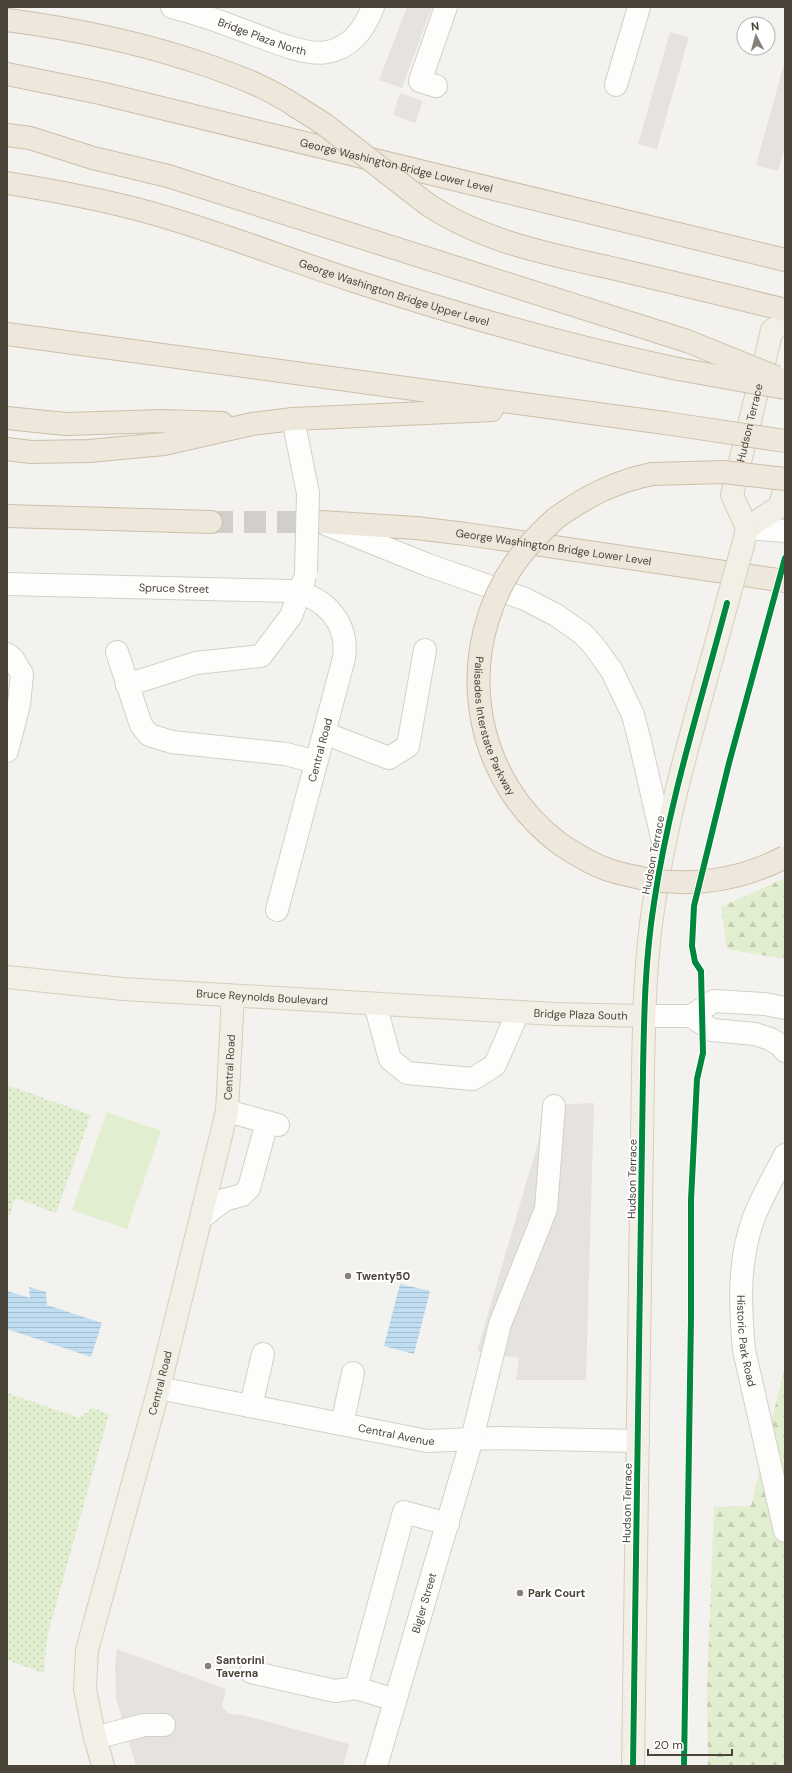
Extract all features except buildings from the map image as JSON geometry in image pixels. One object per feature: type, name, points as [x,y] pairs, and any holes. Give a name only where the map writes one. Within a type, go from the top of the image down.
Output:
[{"type":"highway","points":[[7,20],[90,33],[190,59],[262,86],[324,124],[427,204],[448,218],[486,235],[532,250],[785,310]]},
{"type":"highway","name":"George Washington Bridge Lower Level","points":[[7,74],[100,93],[785,260]]},
{"type":"highway","points":[[7,135],[30,138],[93,158],[168,176],[687,342],[785,380]]},
{"type":"highway","points":[[7,150],[93,158]]},
{"type":"highway","name":"George Washington Bridge Upper Level","points":[[7,183],[53,191],[153,214],[209,230],[349,279],[445,309],[552,339],[678,369],[785,388]]},
{"type":"highway","points":[[7,334],[665,423],[785,441]]},
{"type":"highway","points":[[7,449],[31,452],[71,452],[164,444],[252,424],[293,419],[551,408]]},
{"type":"highway","points":[[7,418],[66,424],[162,421],[252,424]]},
{"type":"highway","name":"Palisades Interstate Parkway","points":[[785,479],[723,472],[652,474],[620,482],[599,490],[579,502],[556,518],[536,536],[505,578],[495,600],[482,642],[478,684],[484,733],[492,757],[504,780],[520,805],[536,823],[559,843],[588,861],[609,870],[631,876],[675,883],[689,883],[719,880],[741,875],[766,867],[785,857]]},
{"type":"highway","points":[[7,516],[211,522]]},
{"type":"highway","name":"George Washington Bridge Lower Level","points":[[321,522],[416,528],[466,534],[785,581]]},
{"type":"main road","name":"Hudson Terrace","points":[[633,1766],[644,1016],[651,924],[664,846],[686,756],[745,537],[732,495],[772,330],[785,323]]},
{"type":"main road","points":[[745,537],[780,506],[785,485]]},
{"type":"main road","name":"Bruce Reynolds Boulevard","points":[[7,978],[76,985],[233,996],[518,1012]]},
{"type":"main road","name":"Central Road","points":[[103,1766],[95,1738],[85,1689],[87,1650],[159,1388],[227,1111],[233,996]]},
{"type":"main road","name":"Bridge Plaza South","points":[[518,1012],[644,1016]]},
{"type":"street","name":"Bridge Plaza North","points":[[172,7],[282,45],[305,51],[326,53],[344,46],[352,40],[363,27],[373,7]]},
{"type":"street","points":[[436,86],[420,81],[446,7]]},
{"type":"street","points":[[616,85],[639,7]]},
{"type":"street","points":[[128,685],[196,663],[261,656],[291,616],[303,583],[308,493],[293,419]]},
{"type":"street","points":[[321,522],[428,565],[525,599],[556,614],[583,634],[594,646],[612,671],[633,715],[664,846]]},
{"type":"street","points":[[745,537],[785,531]]},
{"type":"street","name":"Spruce Street","points":[[7,584],[303,583],[334,615]]},
{"type":"street","name":"Central Road","points":[[277,910],[345,649],[343,631],[334,615]]},
{"type":"street","points":[[324,733],[389,758],[408,746],[425,650]]},
{"type":"street","points":[[116,652],[141,725],[149,735],[172,742],[286,754],[316,762]]},
{"type":"street","points":[[7,654],[13,659],[22,674],[19,704],[7,751]]},
{"type":"street","points":[[644,1016],[691,1016],[714,1001],[765,1004],[785,1008]]},
{"type":"street","points":[[375,1004],[390,1059],[407,1073],[473,1079],[495,1065],[518,1012]]},
{"type":"street","points":[[691,1016],[712,1030],[755,1034],[770,1038],[780,1044],[785,1051]]},
{"type":"street","name":"Bigler Street","points":[[376,1766],[472,1439],[500,1324],[546,1209],[554,1106]]},
{"type":"street","points":[[201,1218],[224,1200],[250,1197],[249,1188],[272,1123],[227,1111]]},
{"type":"street","name":"Historic Park Road","points":[[785,1154],[753,1220],[746,1245],[742,1283],[741,1322],[744,1350],[785,1531]]},
{"type":"street","points":[[251,1406],[262,1354]]},
{"type":"street","points":[[342,1424],[353,1373]]},
{"type":"street","name":"Central Avenue","points":[[159,1388],[427,1441],[497,1438],[638,1441]]},
{"type":"street","points":[[356,1688],[404,1512],[448,1524]]},
{"type":"street","points":[[251,1672],[335,1691],[356,1688],[395,1700]]},
{"type":"street","points":[[95,1738],[144,1726],[164,1725]]},
{"type":"green space","points":[[785,878],[785,959],[727,949],[721,907]]},
{"type":"green space","points":[[7,1085],[91,1115],[56,1213],[15,1198],[10,1215],[7,1214]]},
{"type":"green space","points":[[107,1112],[161,1131],[127,1229],[72,1210]]},
{"type":"green space","points":[[785,1366],[785,1766],[708,1766],[707,1687],[714,1507],[751,1506]]},
{"type":"green space","points":[[7,1393],[80,1418],[92,1408],[109,1414],[47,1637],[44,1673],[7,1660]]},
{"type":"shaded area","points":[[407,7],[432,7],[402,88],[379,80]]},
{"type":"shaded area","points":[[670,32],[689,37],[657,149],[638,144]]},
{"type":"shaded area","points":[[785,60],[785,145],[778,171],[756,165]]},
{"type":"shaded area","points":[[400,93],[423,101],[415,123],[393,115]]},
{"type":"shaded area","points":[[594,1103],[586,1380],[516,1380],[519,1358],[477,1351],[549,1105]]},
{"type":"shaded area","points":[[117,1649],[226,1689],[222,1707],[229,1714],[243,1715],[349,1744],[343,1766],[136,1766],[116,1698],[115,1666]]},
{"type":"water","points":[[400,1284],[430,1291],[414,1354],[384,1346]]},
{"type":"water","points":[[29,1287],[46,1292],[47,1305],[102,1323],[91,1357],[7,1329],[7,1291],[30,1298]]},
{"type":"tunnel","points":[[211,522],[321,522]]},
{"type":"cycle path","points":[[684,1766],[691,1318],[691,1200],[697,1079],[703,1053],[701,971],[695,962],[692,946],[694,906],[729,763],[785,558]]},
{"type":"cycle path","points":[[633,1766],[643,1072],[647,966],[654,903],[668,827],[686,752],[727,603]]},
{"type":"place","name":"Twenty50","points":[[348,1276]]},
{"type":"place","name":"Park Court","points":[[520,1593]]},
{"type":"place","name":"Santorini Taverna","points":[[208,1666]]}]
